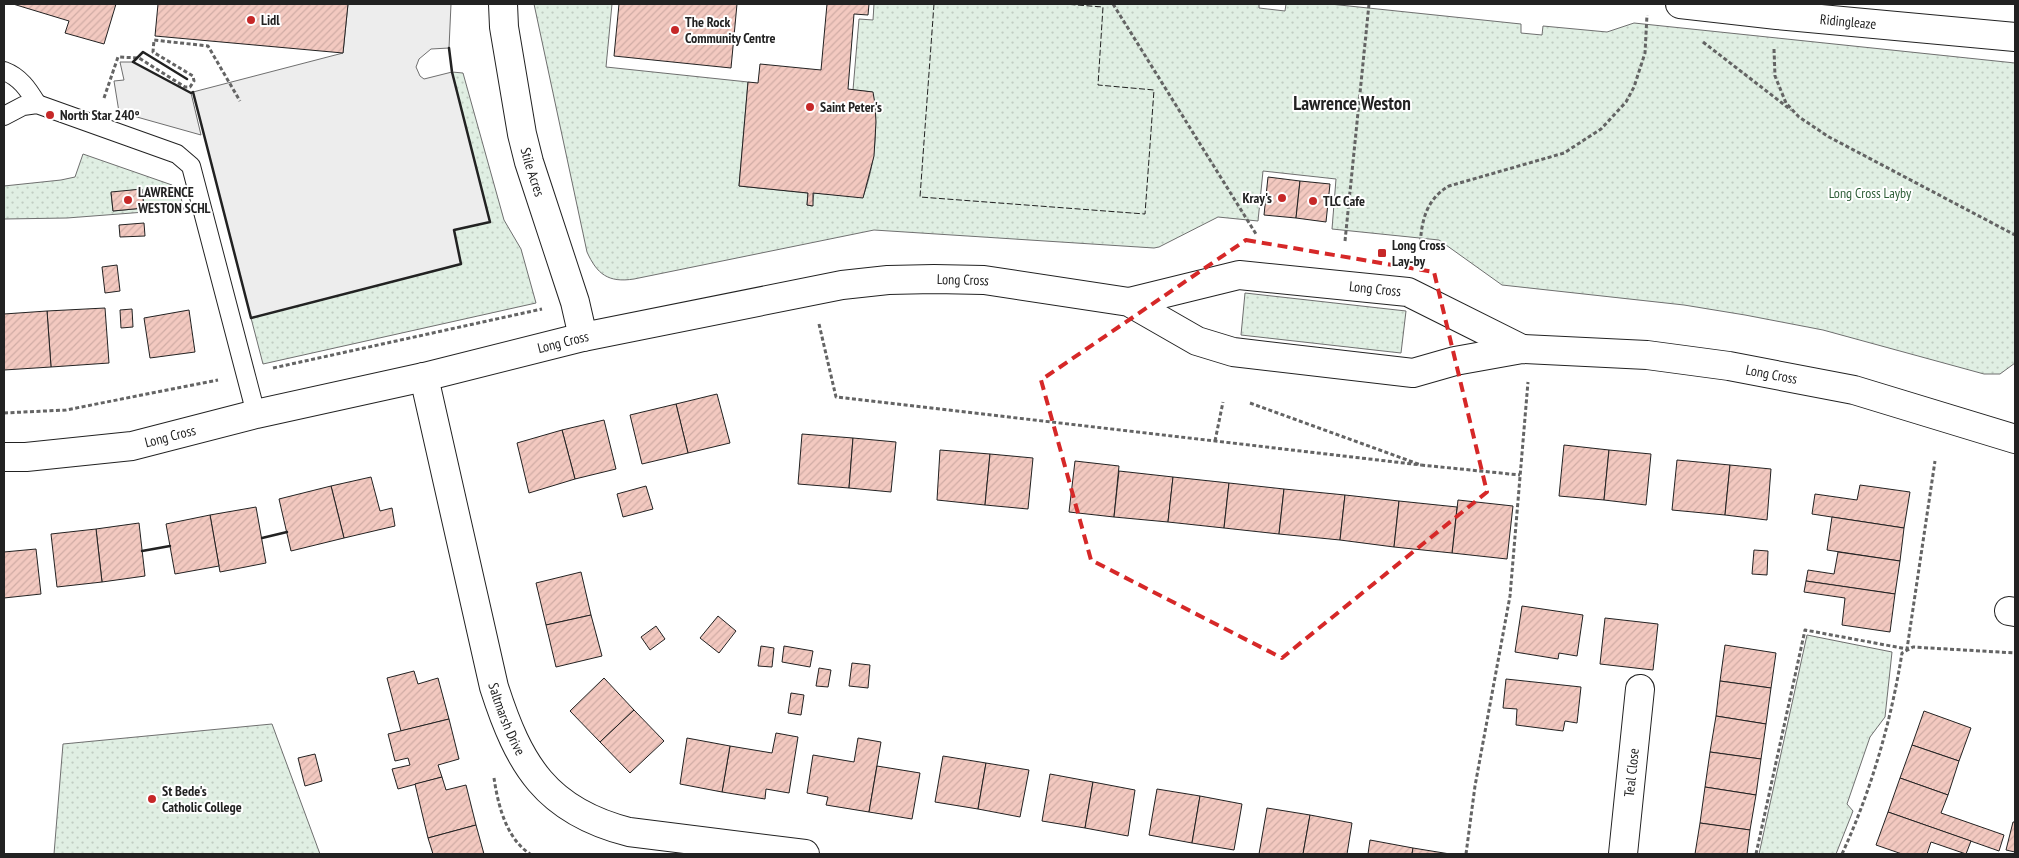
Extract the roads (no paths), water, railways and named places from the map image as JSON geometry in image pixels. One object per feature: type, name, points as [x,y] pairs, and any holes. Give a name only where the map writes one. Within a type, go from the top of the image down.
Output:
[{"type":"street","name":"Stile Acres","points":[[503,4],[504,27],[522,134],[529,162],[575,302],[583,337]]},
{"type":"street","name":"Ridingleaze","points":[[1680,4],[2015,37]]},
{"type":"street","name":"Long Cross","points":[[1130,302],[1240,275],[1408,292],[1527,349]]},
{"type":"street","name":"Long Cross","points":[[4,457],[26,457],[132,446],[256,414],[424,377],[583,337],[842,285],[888,280],[984,280],[1130,302],[1196,341],[1233,352],[1413,373],[1455,361],[1527,349],[1647,355],[1729,366],[1854,390],[2015,439]]},
{"type":"street","name":"Saltmarsh Drive","points":[[424,377],[494,687],[506,726],[521,756],[538,778],[559,801],[582,816],[605,826],[629,832],[805,854]]},
{"type":"street","name":"Teal Close","points":[[1623,854],[1640,689]]},
{"type":"lane","points":[[4,71],[14,75],[24,83],[37,104]]},
{"type":"lane","points":[[4,116],[23,106],[37,104],[177,154],[190,166],[256,414]]},
{"type":"place","name":"Lidl","points":[[251,20]]},
{"type":"place","name":"The Rock Community Centre","points":[[675,30]]},
{"type":"place","name":"Saint Peter's","points":[[810,107]]},
{"type":"place","name":"North Star 240°","points":[[50,115]]},
{"type":"place","name":"Kray's","points":[[1282,198]]},
{"type":"place","name":"LAWRENCE WESTON SCHL","points":[[128,200]]},
{"type":"place","name":"TLC Cafe","points":[[1313,201]]},
{"type":"place","name":"Long Cross Lay-by","points":[[1382,253]]},
{"type":"place","name":"St Bede's Catholic College","points":[[152,799]]},
{"type":"district","name":"Lawrence Weston","points":[[1352,103]]},
{"type":"park label","name":"Long Cross Layby","points":[[1870,193]]}]
